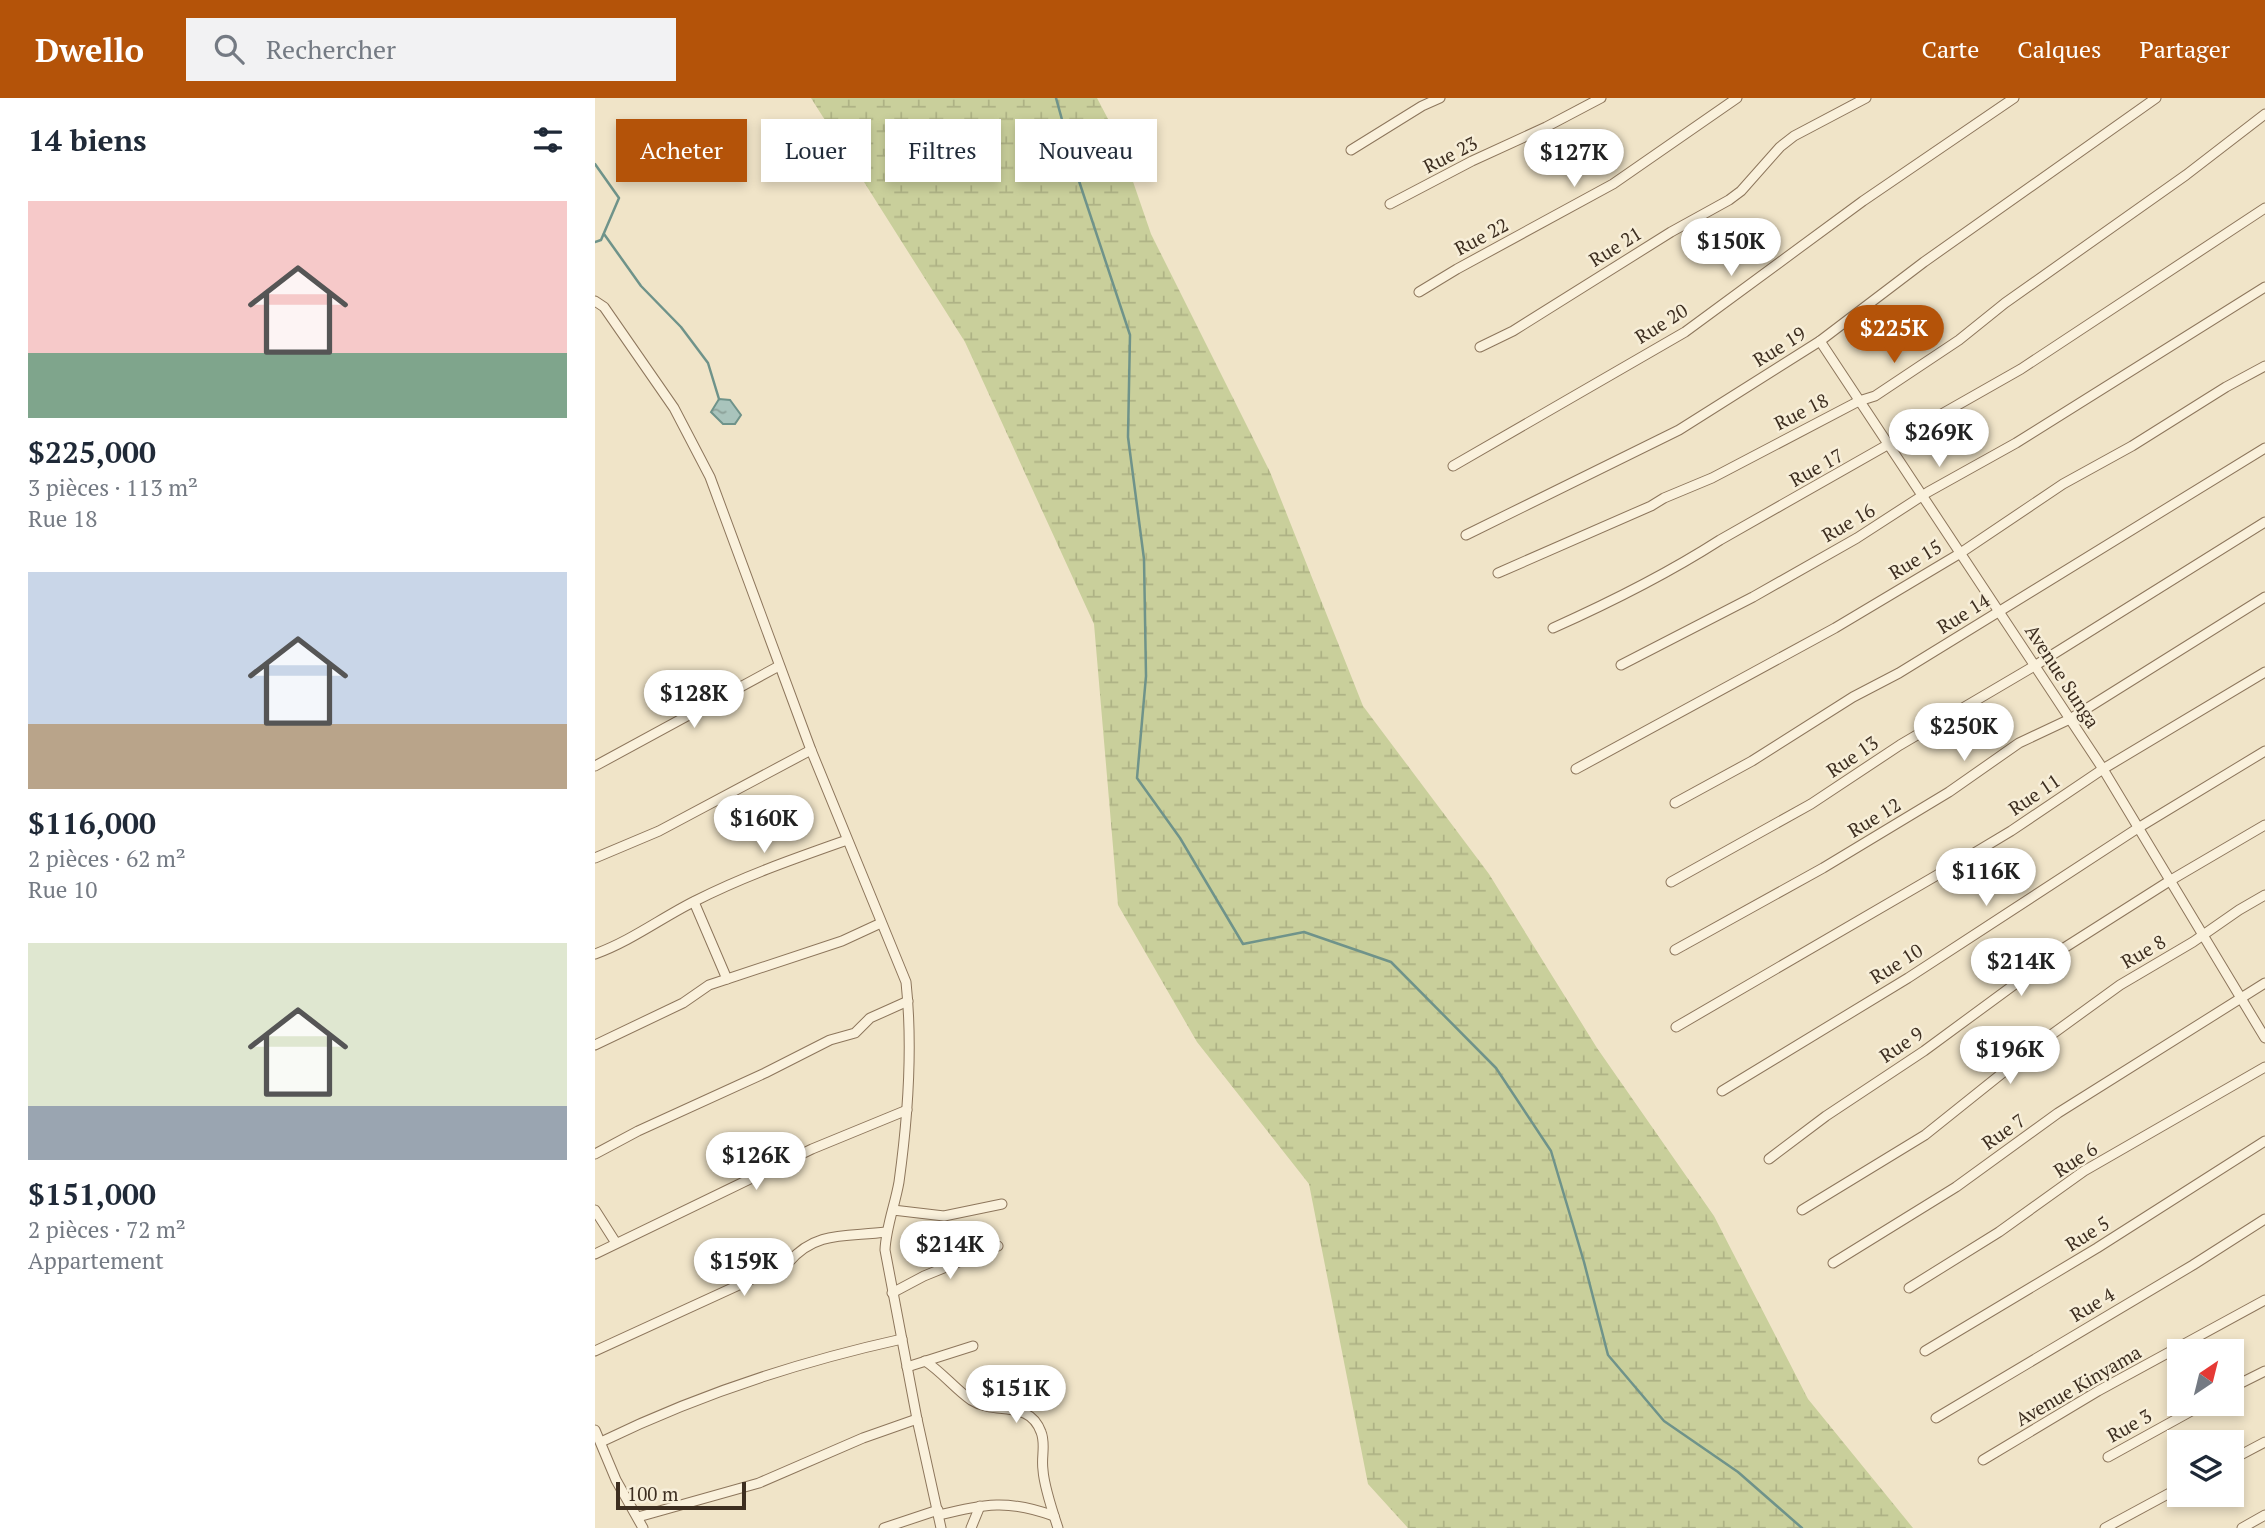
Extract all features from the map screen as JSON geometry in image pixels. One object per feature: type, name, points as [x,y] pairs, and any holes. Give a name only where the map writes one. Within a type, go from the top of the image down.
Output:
[{"type":"street","points":[[1352,150],[1422,106],[1440,98]]},
{"type":"street","name":"Rue 23","points":[[1390,204],[1601,98]]},
{"type":"street","name":"Rue 22","points":[[1419,292],[1613,184],[1737,98]]},
{"type":"street","name":"Rue 21","points":[[1480,347],[1513,331],[1671,232],[1728,200],[1741,191],[1780,147],[1794,136],[1866,98]]},
{"type":"street","name":"Rue 20","points":[[1453,466],[1685,332],[1863,201],[2014,98]]},
{"type":"street","name":"Rue 19","points":[[1465,534],[1679,430],[1820,341],[1924,262],[2156,98]]},
{"type":"street","name":"Rue 18","points":[[1498,573],[1704,482],[1859,401],[1875,396],[1959,340],[2025,289],[2186,175],[2265,114]]},
{"type":"street","name":"Rue 17","points":[[1553,628],[1655,579],[2021,369],[2265,208]]},
{"type":"street","name":"Rue 16","points":[[1621,665],[1753,597],[1857,538],[1921,497],[2017,443],[2265,287]]},
{"type":"street","points":[[595,301],[604,307],[674,408],[710,477],[811,750],[904,975],[908,1001],[907,1110],[899,1181],[886,1232],[885,1251],[941,1527]]},
{"type":"street","name":"Avenue Sunga","points":[[1820,341],[2103,769],[2265,1038]]},
{"type":"street","name":"Rue 15","points":[[1576,769],[1823,635],[1959,554],[2063,484],[2265,366]]},
{"type":"street","name":"Rue 14","points":[[1675,803],[1760,756],[1853,697],[1899,673],[2265,448]]},
{"type":"street","name":"Rue 13","points":[[1671,882],[1811,804],[1900,746],[2265,522]]},
{"type":"street","name":"Rue 12","points":[[1675,950],[1823,868],[1948,792],[2019,743],[2070,719],[2265,597]]},
{"type":"street","points":[[595,766],[779,666]]},
{"type":"street","name":"Rue 11","points":[[1676,1027],[2011,831],[2103,769],[2265,672]]},
{"type":"street","points":[[595,858],[659,831],[811,750]]},
{"type":"street","name":"Rue 10","points":[[1722,1091],[1908,978],[2139,828],[2265,751]]},
{"type":"street","name":"Rue 9","points":[[1769,1159],[1826,1116],[1924,1051],[2064,948],[2171,880],[2265,825]]},
{"type":"street","points":[[595,954],[648,929],[736,881],[847,840]]},
{"type":"street","name":"Rue 8","points":[[1802,1210],[1925,1135],[2120,985],[2203,936],[2265,895]]},
{"type":"street","points":[[694,902],[727,979]]},
{"type":"street","points":[[595,1045],[683,1003],[709,985],[830,945],[881,923]]},
{"type":"street","name":"Rue 7","points":[[1833,1263],[1915,1214],[2058,1113],[2265,983]]},
{"type":"street","points":[[595,1154],[830,1041],[855,1033],[870,1018],[908,1001]]},
{"type":"street","name":"Rue 6","points":[[1909,1289],[2032,1209],[2084,1171],[2265,1067]]},
{"type":"street","points":[[595,1254],[812,1149],[907,1110]]},
{"type":"street","name":"Rue 5","points":[[1925,1351],[2097,1248],[2265,1141]]},
{"type":"street","points":[[893,1210],[944,1216],[1002,1204]]},
{"type":"street","points":[[595,1210],[616,1243]]},
{"type":"street","name":"Rue 4","points":[[1936,1418],[2265,1219]]},
{"type":"street","points":[[595,1351],[789,1262],[799,1250],[814,1241],[828,1237],[886,1232]]},
{"type":"street","points":[[892,1293],[924,1276],[998,1246]]},
{"type":"street","name":"Avenue Kinyama","points":[[1983,1461],[2098,1391],[2265,1300]]},
{"type":"street","points":[[600,1449],[656,1415],[780,1370],[902,1339]]},
{"type":"street","points":[[907,1367],[973,1346]]},
{"type":"street","points":[[925,1361],[972,1401],[990,1408],[1021,1411],[1037,1422],[1042,1434],[1043,1471],[1058,1528]]},
{"type":"street","points":[[2244,1382],[2265,1371]]},
{"type":"street","name":"Rue 3","points":[[2108,1457],[2181,1416]]},
{"type":"street","points":[[638,1517],[759,1483],[863,1438],[917,1419]]},
{"type":"street","points":[[595,1430],[600,1449],[643,1528]]},
{"type":"street","points":[[2244,1453],[2265,1442]]},
{"type":"street","points":[[2105,1528],[2167,1494]]},
{"type":"street","points":[[884,1528],[938,1513],[980,1506],[1011,1504],[1030,1507],[1054,1516]]},
{"type":"street","points":[[971,1528],[980,1506]]},
{"type":"street","points":[[2242,1528],[2265,1516]]},
{"type":"green space","points":[[811,98],[1097,98],[1108,119],[1015,119],[1015,182],[1133,182],[1151,234],[1270,472],[1363,706],[1489,874],[1597,1048],[1714,1216],[1808,1399],[1913,1528],[1408,1528],[1368,1484],[1309,1184],[1197,1042],[1118,905],[1094,624],[965,342],[864,182],[871,182],[871,119],[824,119]]},
{"type":"water","points":[[719,399],[730,400],[741,415],[735,424],[723,424],[711,412]]},
{"type":"waterway","points":[[1056,98],[1079,181],[1130,335],[1128,437],[1144,559],[1146,676],[1137,778],[1180,838],[1243,944],[1304,932],[1391,962],[1496,1068],[1551,1151],[1608,1355],[1664,1421],[1738,1472],[1802,1528]]},
{"type":"waterway","points":[[595,164],[619,198],[601,240],[595,242]]},
{"type":"waterway","points":[[604,234],[641,286],[681,327],[708,363],[719,399]]}]
